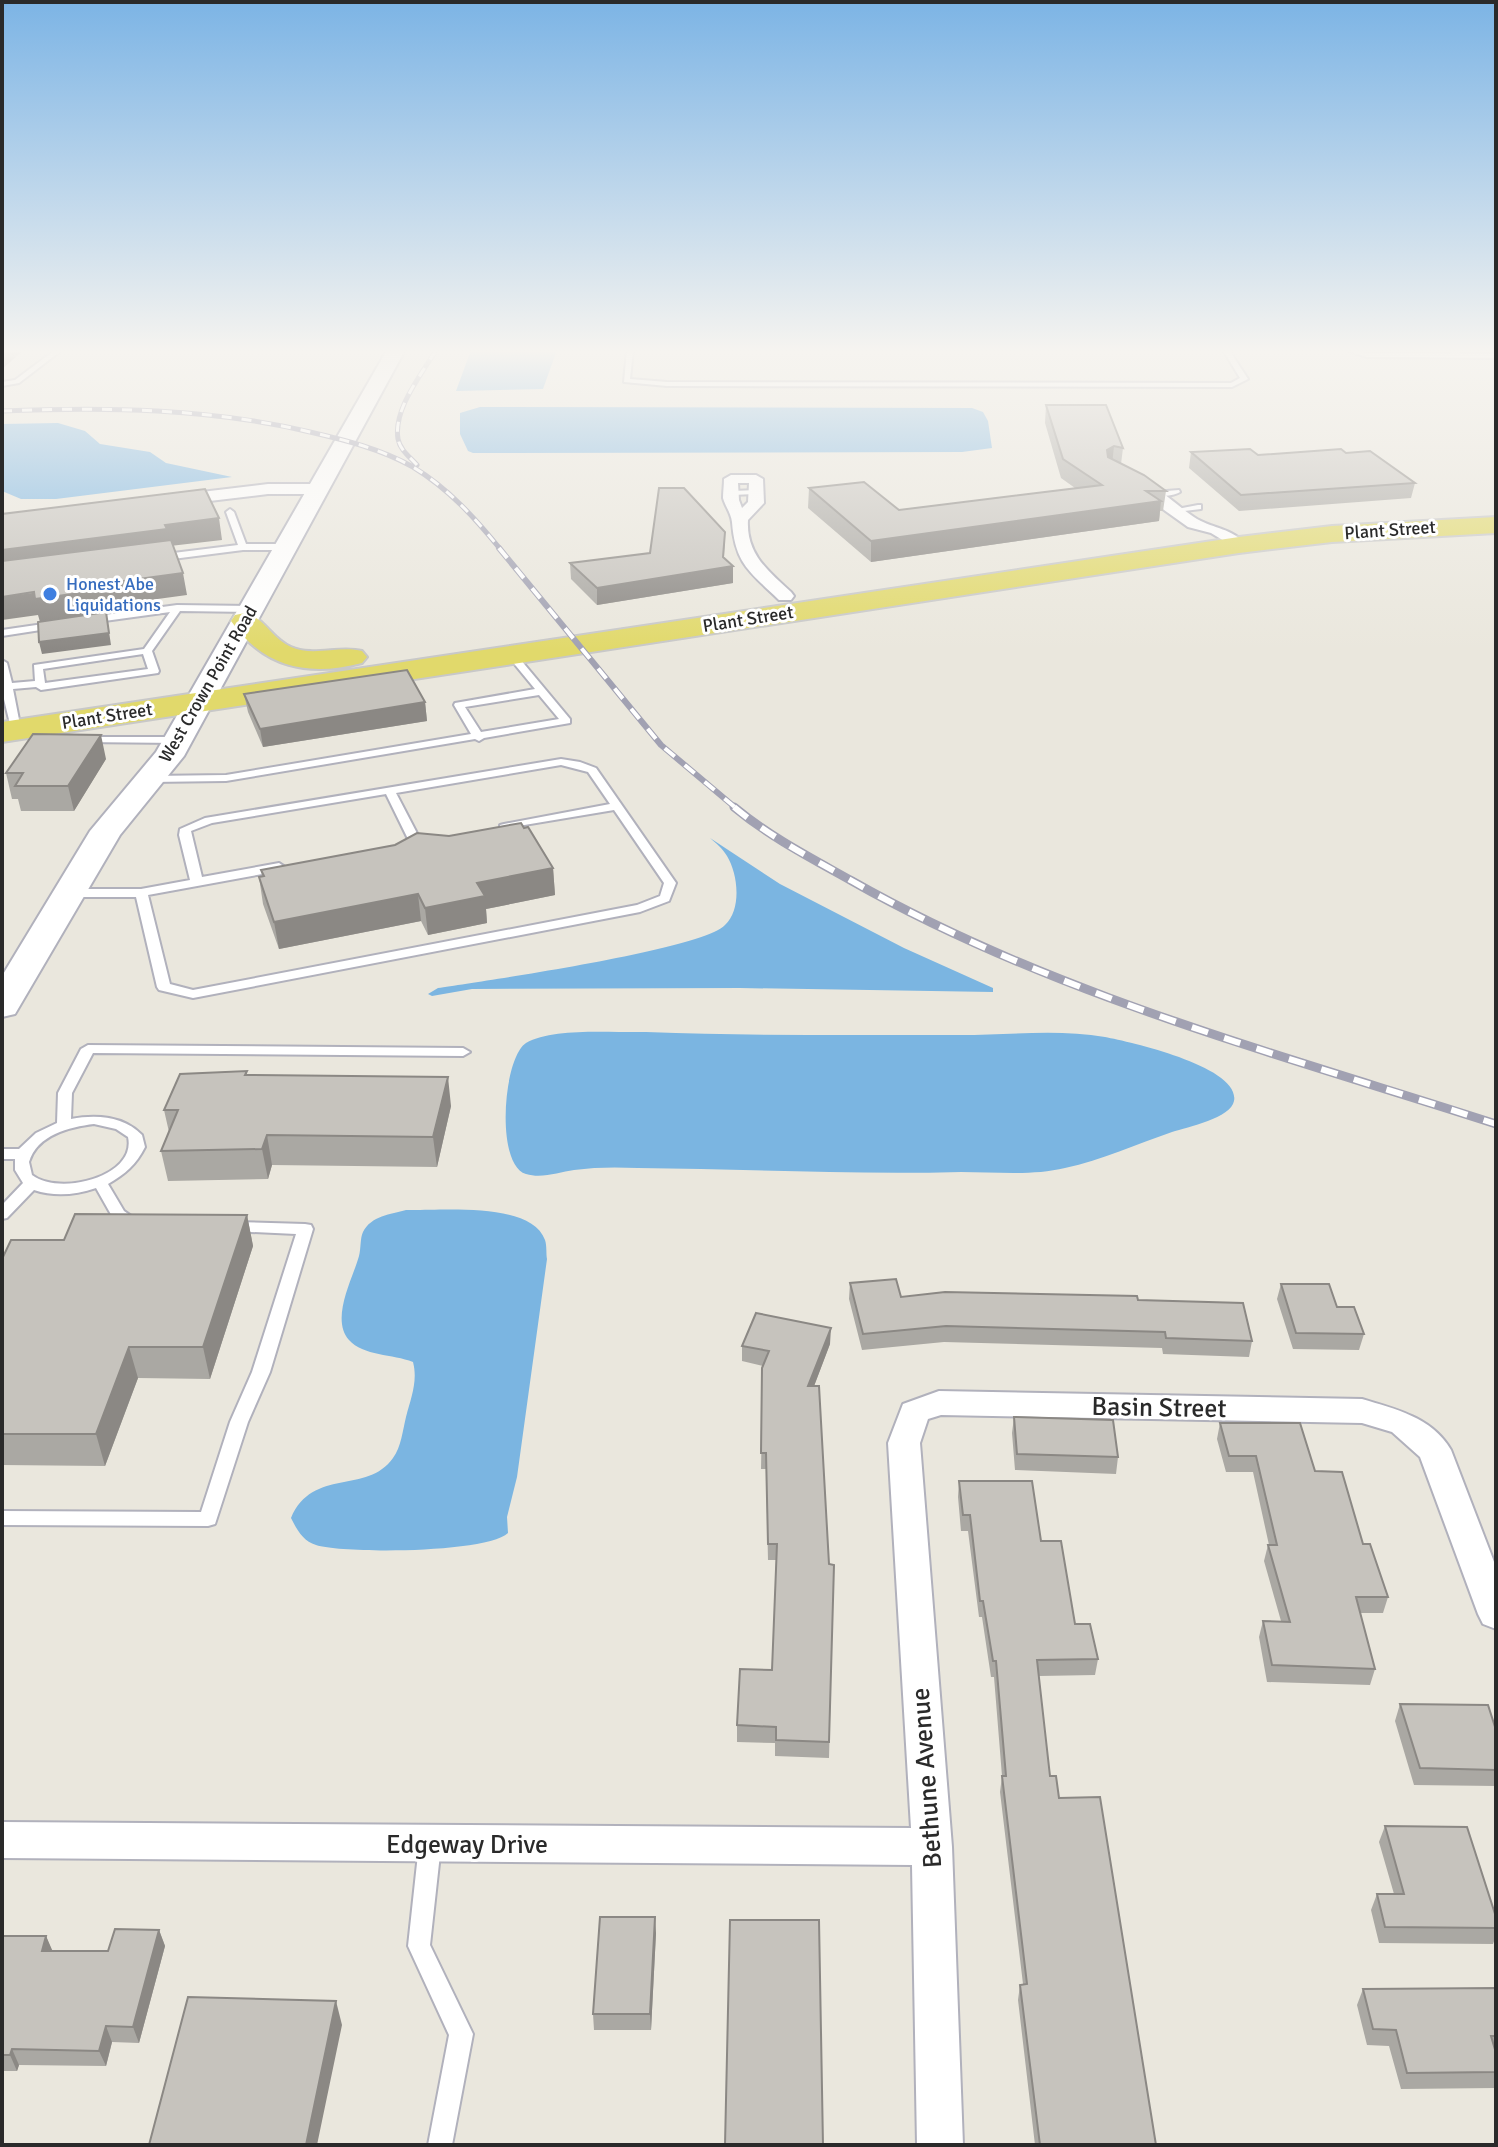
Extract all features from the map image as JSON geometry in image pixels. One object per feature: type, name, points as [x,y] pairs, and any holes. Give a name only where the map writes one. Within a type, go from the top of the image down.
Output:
[{"type":"main road","name":"Plant Street","points":[[207,692],[409,654],[870,583],[1391,514],[1496,512]]},
{"type":"main road","name":"Plant Street","points":[[7,711],[207,692],[512,655],[835,606],[1228,537],[1496,525]]},
{"type":"main road","points":[[835,606],[840,596],[849,590],[870,583]]},
{"type":"main road","points":[[754,618],[784,607],[788,602],[785,596]]},
{"type":"main road","points":[[248,615],[263,645],[283,655],[317,659],[409,654]]},
{"type":"street","name":"West Crown Point Road","points":[[2,1006],[106,831],[151,779],[179,740],[340,450]]},
{"type":"street","points":[[1127,473],[1162,481],[1219,522],[1228,537],[1194,524],[1127,473]]},
{"type":"street","points":[[740,519],[731,500],[731,486],[755,492],[740,519],[739,544],[747,557],[785,596]]},
{"type":"street","points":[[159,503],[268,489],[319,489]]},
{"type":"street","name":"Basin Street","points":[[914,1412],[939,1403],[1362,1411],[1404,1424],[1434,1450],[1496,1614]]},
{"type":"street","name":"Bethune Avenue","points":[[914,1412],[904,1443],[932,1847],[940,2145]]},
{"type":"street","name":"Edgeway Drive","points":[[2,1840],[932,1847]]},
{"type":"lane","points":[[1154,494],[1176,492]]},
{"type":"lane","points":[[1176,510],[1198,507]]},
{"type":"lane","points":[[230,512],[243,547]]},
{"type":"lane","points":[[153,558],[243,547],[287,547]]},
{"type":"lane","points":[[147,651],[154,671],[41,687],[38,667],[147,651],[177,608]]},
{"type":"lane","points":[[2,633],[177,608],[248,615]]},
{"type":"lane","points":[[151,779],[226,778],[566,721],[512,655]]},
{"type":"lane","points":[[2,663],[7,711]]},
{"type":"lane","points":[[7,711],[40,683]]},
{"type":"lane","points":[[479,738],[459,705],[542,691]]},
{"type":"lane","points":[[76,740],[179,740]]},
{"type":"lane","points":[[141,893],[164,987],[177,992],[210,993],[656,904],[665,898],[670,883],[592,770],[561,762],[194,824],[186,829],[185,835],[197,882]]},
{"type":"lane","points":[[389,790],[416,843]]},
{"type":"lane","points":[[493,829],[617,806]]},
{"type":"lane","points":[[400,845],[432,840]]},
{"type":"lane","points":[[69,893],[141,893],[291,865]]},
{"type":"lane","points":[[64,1126],[62,1105],[65,1093],[88,1049],[463,1052]]},
{"type":"lane","points":[[94,1120],[126,1127],[135,1136],[138,1146],[135,1158],[126,1169],[100,1183],[73,1190],[55,1190],[32,1183],[20,1170],[24,1154],[40,1136],[64,1126],[94,1120]]},
{"type":"lane","points":[[2,1154],[24,1154]]},
{"type":"lane","points":[[2,1214],[32,1183]]},
{"type":"lane","points":[[100,1183],[109,1203],[128,1222],[158,1226]]},
{"type":"lane","points":[[2,1518],[208,1519],[239,1422],[261,1372],[305,1229],[217,1227]]},
{"type":"lane","points":[[431,1843],[419,1946],[461,2034],[440,2145]]},
{"type":"water","points":[[2,450],[139,450],[150,452],[166,463],[232,477],[56,499],[21,499],[2,491]]},
{"type":"water","points":[[468,450],[976,450],[473,453]]},
{"type":"water","points":[[710,838],[780,884],[904,948],[993,988],[993,992],[740,988],[472,989],[432,996],[428,994],[438,988],[636,954],[708,935],[725,925],[736,901],[736,882],[731,863]]},
{"type":"water","points":[[567,1033],[1087,1035],[1159,1050],[1203,1067],[1232,1089],[1234,1101],[1225,1112],[1208,1121],[1092,1161],[1040,1172],[880,1173],[614,1167],[538,1176],[526,1174],[516,1166],[506,1133],[506,1111],[512,1069],[526,1043]]},
{"type":"water","points":[[406,1210],[504,1214],[522,1219],[536,1228],[545,1240],[547,1259],[517,1477],[507,1517],[508,1533],[495,1540],[473,1545],[415,1550],[355,1550],[316,1545],[304,1538],[291,1518],[301,1502],[326,1486],[369,1476],[382,1469],[396,1454],[401,1438],[414,1383],[413,1362],[370,1352],[355,1345],[344,1331],[342,1310],[363,1232],[376,1219]]},
{"type":"building","points":[[1060,450],[1107,450],[1108,457],[1144,475],[1166,491],[1146,491],[1161,501],[871,541],[809,488],[864,482],[899,510],[1102,485],[1063,459]]},
{"type":"building","points":[[1252,450],[1258,455],[1324,450],[1346,453],[1370,451],[1415,483],[1241,495],[1191,452]]},
{"type":"building","points":[[659,488],[684,488],[725,532],[723,557],[733,566],[597,588],[570,563],[650,553]]},
{"type":"building","points":[[205,489],[219,518],[165,525],[167,529],[2,550],[2,514]]},
{"type":"building","points":[[171,540],[183,573],[101,584],[102,590],[35,599],[34,592],[2,597],[2,561]]},
{"type":"building","points":[[106,612],[109,633],[39,642],[38,622]]},
{"type":"building","points":[[407,670],[425,702],[260,729],[244,694]]},
{"type":"building","points":[[33,734],[101,735],[68,786],[15,786],[23,773],[6,773]]},
{"type":"building","points":[[521,823],[524,828],[528,827],[553,868],[477,883],[485,896],[425,908],[418,894],[274,922],[259,877],[264,876],[261,870],[395,845],[417,833],[449,836]]},
{"type":"building","points":[[247,1071],[245,1075],[448,1077],[433,1137],[267,1135],[262,1149],[161,1151],[178,1110],[164,1110],[180,1074]]},
{"type":"building","points":[[75,1214],[247,1215],[203,1347],[129,1347],[96,1434],[2,1434],[2,1259],[11,1240],[64,1240]]},
{"type":"building","points":[[896,1279],[901,1297],[945,1292],[1137,1296],[1138,1300],[1243,1303],[1252,1341],[1166,1338],[1165,1332],[946,1326],[863,1334],[850,1283]]},
{"type":"building","points":[[1281,1284],[1329,1284],[1337,1307],[1354,1307],[1364,1334],[1296,1333]]},
{"type":"building","points":[[756,1313],[831,1328],[808,1386],[819,1386],[829,1564],[834,1565],[829,1742],[776,1740],[776,1727],[737,1725],[740,1669],[772,1670],[777,1544],[768,1544],[766,1453],[761,1453],[762,1368],[769,1351],[742,1346]]},
{"type":"building","points":[[1014,1417],[1113,1420],[1118,1457],[1017,1454]]},
{"type":"building","points":[[1220,1423],[1300,1423],[1315,1471],[1342,1472],[1363,1544],[1370,1544],[1388,1597],[1356,1597],[1375,1669],[1272,1665],[1263,1621],[1290,1622],[1268,1545],[1277,1545],[1256,1456],[1229,1456]]},
{"type":"building","points":[[959,1481],[1032,1481],[1041,1541],[1061,1541],[1075,1624],[1090,1624],[1098,1659],[1037,1660],[1050,1776],[1056,1776],[1059,1798],[1100,1797],[1156,2145],[1040,2145],[1020,1985],[1027,1984],[1002,1776],[1006,1776],[996,1661],[993,1661],[983,1601],[980,1601],[970,1515],[963,1515]]},
{"type":"building","points":[[1400,1704],[1488,1705],[1496,1730],[1496,1770],[1420,1768]]},
{"type":"building","points":[[1385,1826],[1467,1827],[1496,1917],[1496,1928],[1385,1927],[1377,1894],[1404,1894]]},
{"type":"building","points":[[600,1917],[655,1917],[650,2014],[593,2014]]},
{"type":"building","points":[[730,1920],[819,1920],[823,2145],[725,2145]]},
{"type":"building","points":[[115,1929],[159,1930],[133,2027],[106,2026],[99,2051],[12,2049],[10,2055],[2,2055],[2,1936],[46,1936],[42,1951],[108,1951]]},
{"type":"building","points":[[1496,1988],[1496,2036],[1491,2036],[1496,2053],[1496,2072],[1407,2073],[1396,2030],[1373,2029],[1363,1989]]},
{"type":"building","points":[[188,1997],[336,2001],[306,2145],[149,2145]]},
{"type":"railway","points":[[374,450],[413,467],[438,485],[461,505],[501,550]]},
{"type":"railway","points":[[404,450],[417,465]]},
{"type":"railway","points":[[499,548],[661,745],[737,809]]},
{"type":"railway","points":[[734,807],[776,838],[852,881],[1006,957],[1167,1019],[1496,1124]]},
{"type":"place","name":"Honest Abe Liquidations","points":[[50,594]]}]
